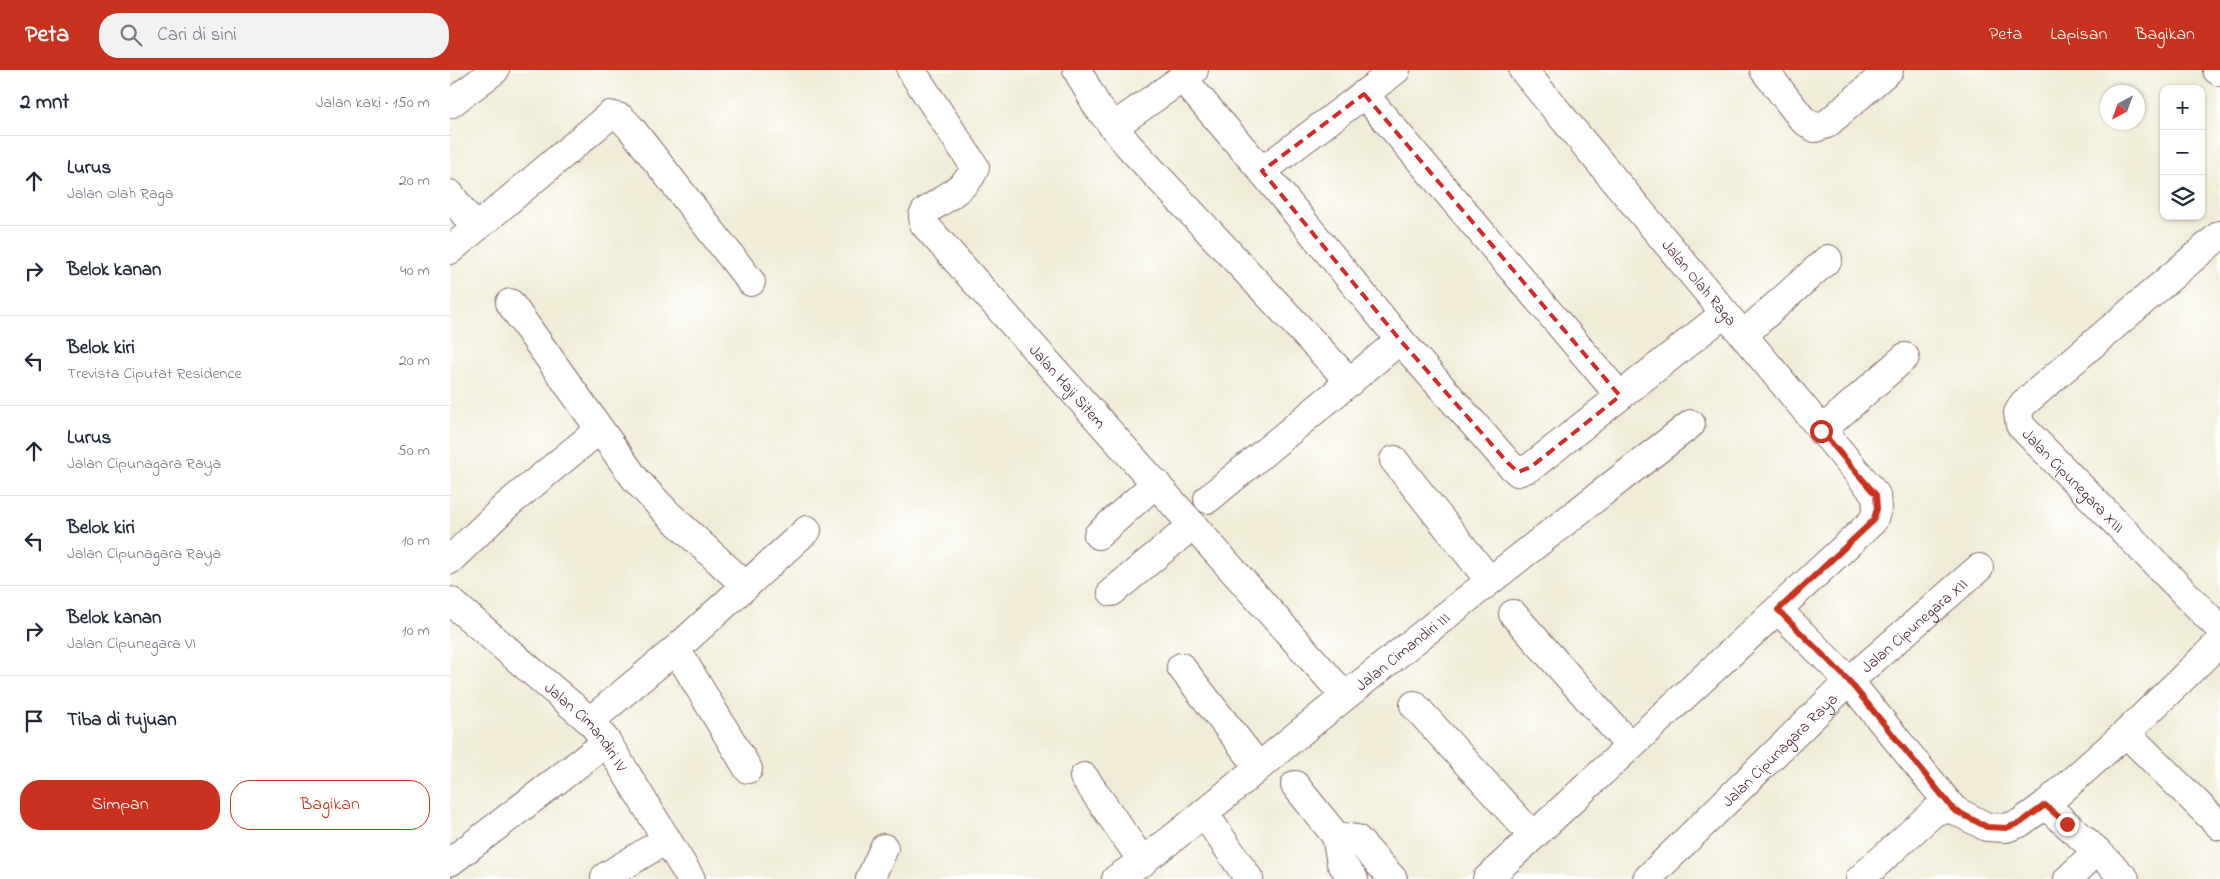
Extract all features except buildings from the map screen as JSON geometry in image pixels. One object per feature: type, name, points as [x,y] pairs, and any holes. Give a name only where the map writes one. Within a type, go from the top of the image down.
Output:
[{"type":"street","points":[[450,104],[495,70]]},
{"type":"street","name":"Jalan Haji Sitem","points":[[911,70],[975,167],[974,175],[968,182],[925,212],[923,216],[924,224],[1345,696]]},
{"type":"street","points":[[1077,70],[1097,106],[1113,127],[1350,382]]},
{"type":"street","points":[[1262,171],[1396,70]]},
{"type":"street","name":"Jalan Olah Raga","points":[[1523,70],[1876,495],[1877,509],[1873,521],[1778,610]]},
{"type":"street","points":[[1764,70],[1803,120],[1815,128],[1827,124],[1890,70]]},
{"type":"street","points":[[1113,127],[1189,74],[1262,171],[1400,340],[1518,472],[1531,467],[1725,313]]},
{"type":"street","points":[[1364,94],[1620,396]]},
{"type":"street","points":[[450,250],[610,115],[621,118],[630,127],[751,282]]},
{"type":"street","points":[[450,194],[475,228]]},
{"type":"street","name":"Jalan Cipunegara XIII","points":[[2220,235],[2023,404],[2018,413],[2020,425],[2220,629]]},
{"type":"street","points":[[1743,335],[1828,259]]},
{"type":"street","points":[[510,303],[636,480],[652,498],[746,586]]},
{"type":"street","points":[[1208,499],[1400,340]]},
{"type":"street","points":[[1821,431],[1905,357]]},
{"type":"street","name":"Jalan Cimandiri III","points":[[1116,879],[1143,862],[1204,814],[1258,766],[1489,580],[1691,424]]},
{"type":"street","points":[[450,560],[506,506],[599,430]]},
{"type":"street","points":[[1394,460],[1489,580]]},
{"type":"street","points":[[1098,535],[1156,484]]},
{"type":"street","points":[[1112,592],[1193,524]]},
{"type":"street","points":[[450,862],[598,731],[676,649],[807,530]]},
{"type":"street","name":"Jalan Cipunegara XII","points":[[1849,681],[1979,568]]},
{"type":"street","name":"Jalan Cimandiri IV","points":[[450,601],[598,731],[691,879]]},
{"type":"street","points":[[1487,879],[1778,610],[1849,681]]},
{"type":"street","points":[[1513,614],[1630,746]]},
{"type":"street","name":"Jalan Cipunagara Raya","points":[[1647,879],[1849,681],[1954,810],[1987,827],[2006,828],[2020,823],[2045,805],[2126,733],[2220,642]]},
{"type":"street","points":[[676,649],[748,769]]},
{"type":"street","points":[[1181,668],[1258,766]]},
{"type":"street","points":[[1414,705],[1533,836]]},
{"type":"street","points":[[2126,733],[2220,826]]},
{"type":"street","points":[[1084,777],[1143,862]]},
{"type":"street","points":[[1295,784],[1336,836],[1341,863],[1354,879]]},
{"type":"street","points":[[2045,805],[2098,851],[2125,879]]},
{"type":"street","points":[[1862,878],[1934,812],[1944,809],[1954,810]]},
{"type":"street","points":[[1204,814],[1249,879]]},
{"type":"street","points":[[1336,836],[1357,839],[1393,879]]},
{"type":"street","points":[[604,877],[667,839]]},
{"type":"street","points":[[870,879],[884,848]]},
{"type":"street","points":[[2068,879],[2098,851]]},
{"type":"highlighted area","points":[[1364,94],[1620,396],[1531,467],[1518,472],[1508,463],[1400,340],[1262,171]]},
{"type":"route","points":[[1821,431],[1876,495],[1877,509],[1873,521],[1778,610],[1849,681],[1954,810],[1987,827],[2006,828],[2020,823],[2045,805],[2067,824]]}]
